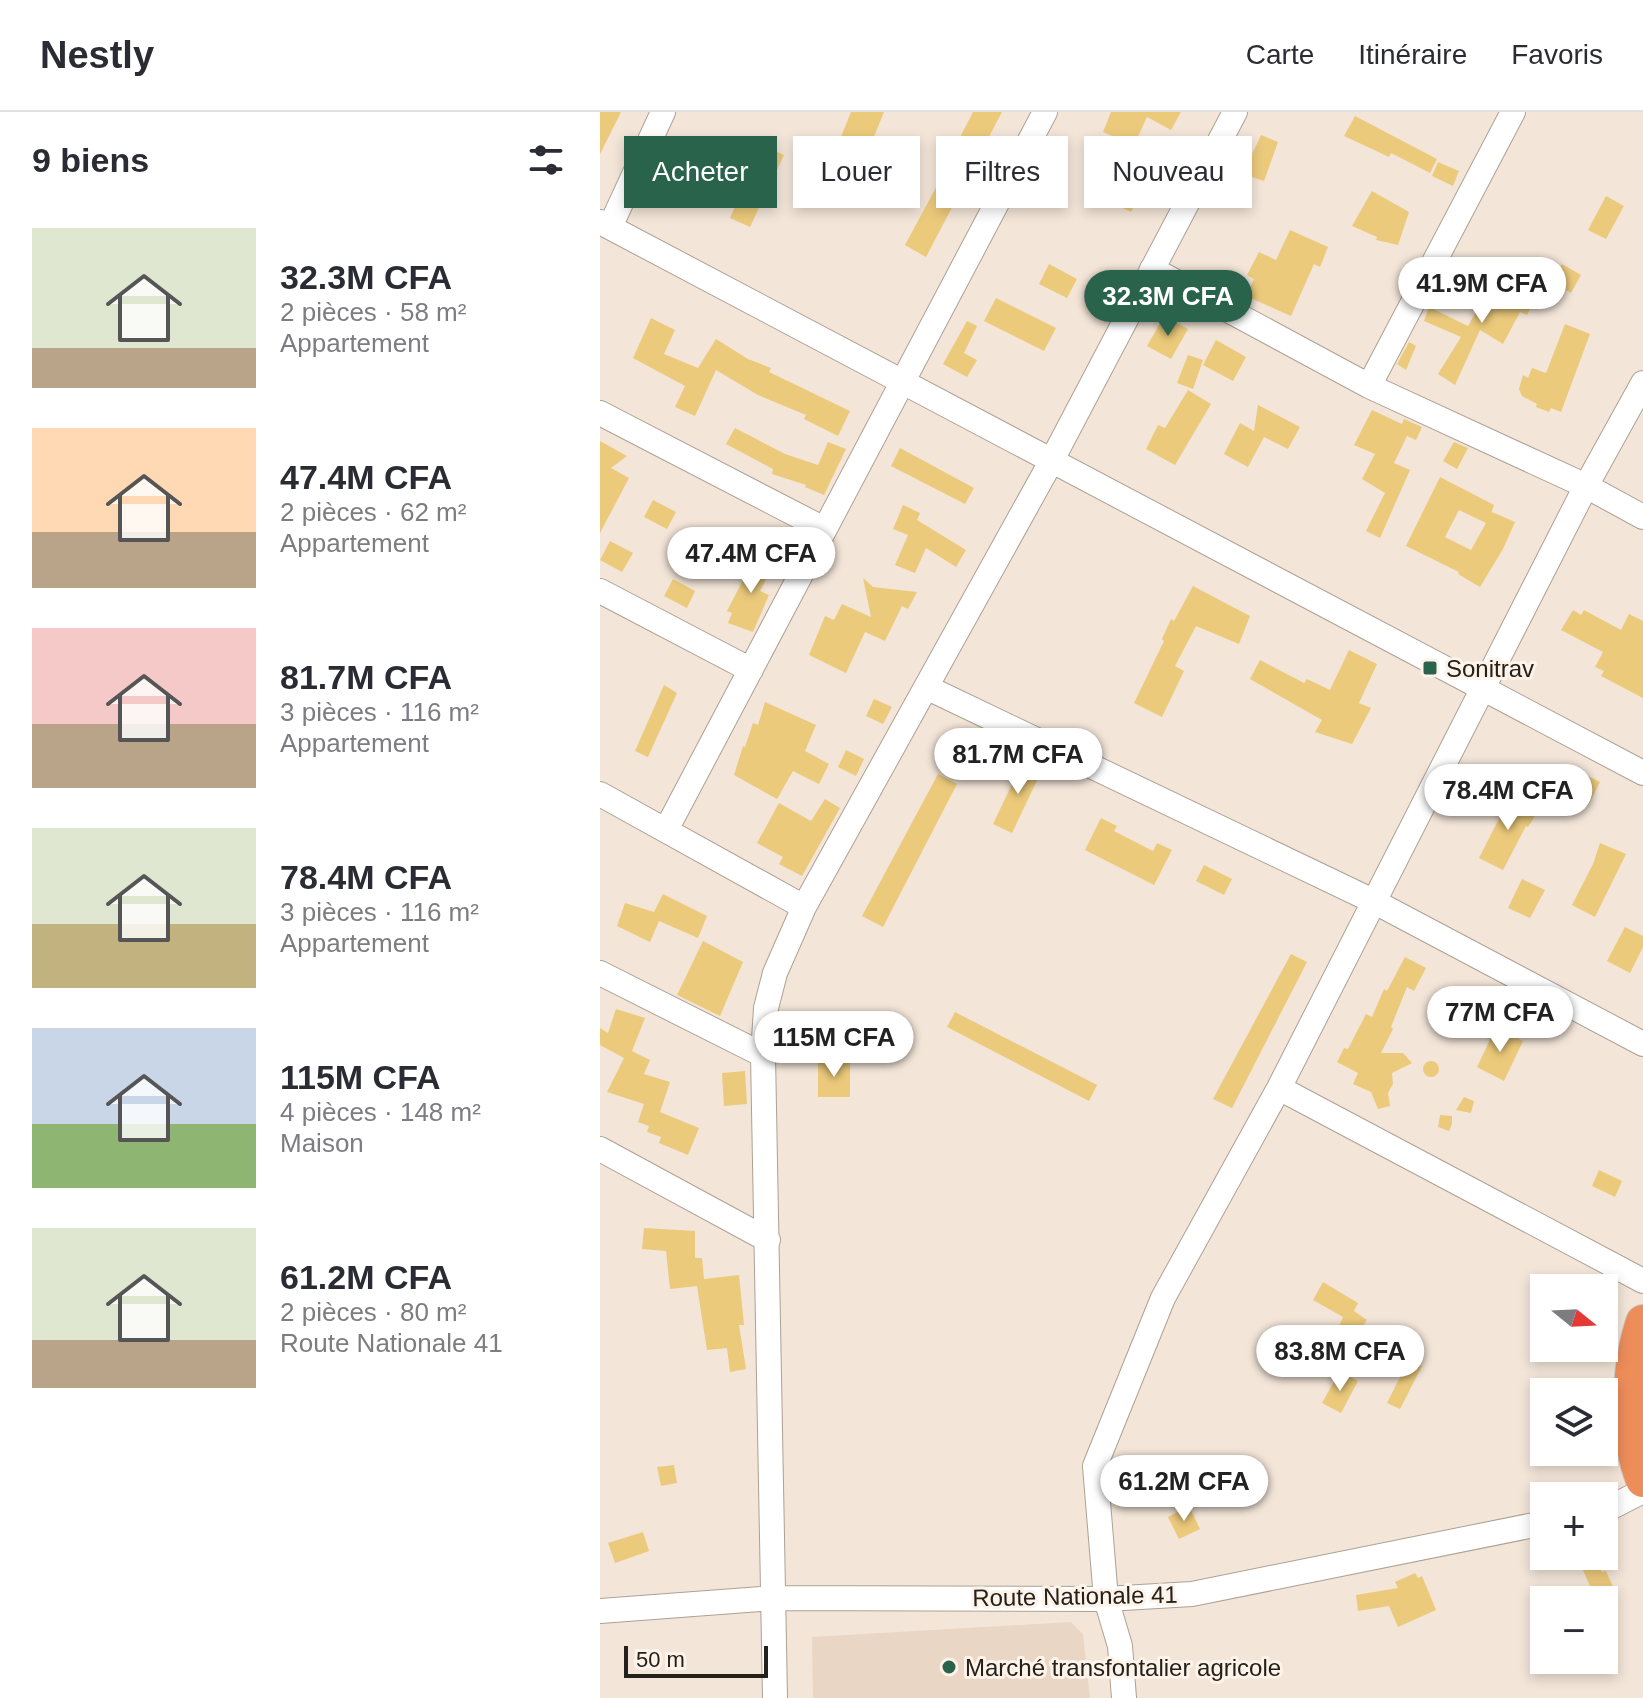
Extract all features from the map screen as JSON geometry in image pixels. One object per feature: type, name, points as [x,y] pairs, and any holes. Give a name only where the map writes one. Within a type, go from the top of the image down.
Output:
[{"type":"highway","points":[[1643,1322],[1636,1344],[1630,1404],[1637,1466],[1643,1480]]},
{"type":"street","points":[[663,112],[605,224],[1643,773]]},
{"type":"street","points":[[666,830],[1045,112]]},
{"type":"street","points":[[775,1698],[763,1055],[766,1008],[775,973],[804,907],[1052,460],[1235,112]]},
{"type":"street","points":[[1369,386],[1513,112]]},
{"type":"street","points":[[1152,269],[1369,386],[1586,486],[1643,517]]},
{"type":"street","points":[[1124,1698],[1120,1646],[1106,1599],[1095,1466],[1163,1298],[1279,1088],[1586,486],[1643,383]]},
{"type":"street","points":[[600,413],[824,529]]},
{"type":"street","points":[[600,591],[751,670]]},
{"type":"street","points":[[926,687],[1373,901],[1643,1044]]},
{"type":"street","points":[[600,794],[804,907]]},
{"type":"street","points":[[600,973],[763,1055]]},
{"type":"street","points":[[1279,1088],[1643,1281]]},
{"type":"street","points":[[600,1149],[768,1240]]},
{"type":"street","points":[[1618,1504],[1643,1491]]},
{"type":"street","name":"Route Nationale 41","points":[[600,1611],[773,1598],[1106,1599],[1192,1594],[1530,1526]]},
{"type":"shaded area","name":"Marché transfontalier agricole","points":[[1071,1622],[1083,1634],[1090,1698],[813,1698],[812,1637]]},
{"type":"building","points":[[600,112],[621,112],[600,154]]},
{"type":"building","points":[[851,112],[884,112],[874,136],[841,136]]},
{"type":"building","points":[[973,112],[1002,112],[989,136],[961,136]]},
{"type":"building","points":[[1111,112],[1181,112],[1171,130],[1147,117],[1138,136],[1113,136],[1103,132]]},
{"type":"building","points":[[1355,116],[1437,159],[1430,173],[1391,153],[1389,157],[1344,136]]},
{"type":"building","points":[[1261,135],[1278,142],[1264,181],[1252,177],[1252,154]]},
{"type":"building","points":[[777,152],[784,155],[777,170]]},
{"type":"building","points":[[1438,162],[1459,171],[1453,186],[1432,176]]},
{"type":"building","points":[[936,187],[936,208],[952,208],[926,257],[905,245]]},
{"type":"building","points":[[1372,191],[1409,212],[1398,245],[1376,240],[1377,237],[1352,226]]},
{"type":"building","points":[[1606,196],[1624,206],[1606,239],[1588,230]]},
{"type":"building","points":[[734,208],[759,208],[750,227],[730,218]]},
{"type":"building","points":[[1290,230],[1328,247],[1320,267],[1314,264],[1291,316],[1246,296],[1254,279],[1247,275],[1259,252],[1276,260]]},
{"type":"building","points":[[1049,264],[1077,279],[1067,298],[1039,284]]},
{"type":"building","points":[[1562,264],[1581,275],[1571,293],[1551,282]]},
{"type":"building","points":[[1514,283],[1537,295],[1527,315],[1520,312],[1503,344],[1480,330],[1455,385],[1438,374],[1461,337],[1424,321],[1429,307],[1468,326],[1480,305],[1487,308],[1504,286]]},
{"type":"building","points":[[996,298],[1056,328],[1044,351],[984,321]]},
{"type":"building","points":[[1164,316],[1188,329],[1171,359],[1147,346]]},
{"type":"building","points":[[651,318],[675,330],[664,354],[698,368],[716,339],[748,359],[771,368],[769,372],[850,411],[838,436],[804,419],[806,415],[758,395],[716,370],[695,416],[675,407],[685,386],[633,358]]},
{"type":"building","points":[[967,321],[977,326],[964,353],[977,360],[967,377],[943,364]]},
{"type":"building","points":[[1565,324],[1590,334],[1561,412],[1551,408],[1549,412],[1536,407],[1537,404],[1522,396],[1519,389],[1523,375],[1528,378],[1532,368],[1546,373]]},
{"type":"building","points":[[1216,340],[1246,357],[1233,381],[1203,365]]},
{"type":"building","points":[[1409,342],[1416,346],[1406,370],[1397,364]]},
{"type":"building","points":[[1188,355],[1203,360],[1193,389],[1177,383]]},
{"type":"building","points":[[1188,390],[1211,404],[1175,465],[1146,449],[1158,425],[1165,428]]},
{"type":"building","points":[[1258,405],[1300,427],[1288,449],[1264,437],[1248,467],[1224,454],[1240,423],[1254,431]]},
{"type":"building","points":[[1372,410],[1402,424],[1404,419],[1422,427],[1416,440],[1407,436],[1394,463],[1410,470],[1380,538],[1366,531],[1385,493],[1362,479],[1375,454],[1354,445]]},
{"type":"building","points":[[735,428],[785,454],[818,465],[828,442],[846,449],[824,495],[806,485],[772,474],[773,469],[726,444]]},
{"type":"building","points":[[600,441],[627,456],[611,468],[629,478],[600,533]]},
{"type":"building","points":[[1454,442],[1468,448],[1457,469],[1443,461]]},
{"type":"building","points":[[900,448],[974,488],[965,504],[891,466]]},
{"type":"building","points":[[1440,477],[1494,505],[1491,514],[1515,522],[1480,587],[1459,572],[1406,546]],"holes":[[[1459,510],[1486,523],[1471,550],[1445,537]]]},
{"type":"building","points":[[653,500],[676,512],[667,529],[644,517]]},
{"type":"building","points":[[903,505],[920,513],[917,520],[966,550],[956,567],[926,548],[915,573],[895,565],[908,535],[893,529]]},
{"type":"building","points":[[715,528],[733,537],[724,556],[706,547]]},
{"type":"building","points":[[610,541],[633,553],[622,572],[600,560]]},
{"type":"building","points":[[757,553],[775,562],[760,591],[769,595],[753,632],[728,623],[732,613],[727,611]]},
{"type":"building","points":[[863,578],[873,587],[917,592],[908,609],[902,606],[885,641],[865,632],[846,673],[809,655],[825,616],[834,620],[842,604],[871,617]]},
{"type":"building","points":[[673,579],[695,591],[687,608],[664,596]]},
{"type":"building","points":[[1193,586],[1250,616],[1239,644],[1196,626],[1175,666],[1184,671],[1162,717],[1134,703],[1164,641],[1162,639],[1171,619],[1174,621]]},
{"type":"building","points":[[1573,610],[1581,615],[1584,610],[1621,630],[1629,614],[1643,621],[1643,698],[1601,676],[1604,671],[1595,667],[1603,652],[1561,630]]},
{"type":"building","points":[[1349,650],[1377,664],[1359,703],[1371,708],[1352,744],[1315,732],[1322,720],[1250,679],[1260,660],[1304,683],[1307,679],[1330,690]]},
{"type":"building","points":[[664,685],[677,693],[648,757],[635,751]]},
{"type":"building","points":[[874,699],[892,707],[883,724],[866,716]]},
{"type":"building","points":[[765,702],[816,725],[805,751],[829,764],[819,784],[793,771],[777,799],[734,775],[743,746],[753,723],[758,725]]},
{"type":"building","points":[[846,750],[864,759],[856,776],[838,767]]},
{"type":"building","points":[[1024,759],[1043,768],[1012,833],[993,824]]},
{"type":"building","points":[[1580,772],[1600,782],[1588,806],[1568,796]]},
{"type":"building","points":[[938,774],[957,784],[883,927],[862,916]]},
{"type":"building","points":[[1511,795],[1538,811],[1526,826],[1503,870],[1479,858]]},
{"type":"building","points":[[825,799],[840,808],[802,876],[779,864],[783,857],[757,843],[779,803],[811,821]]},
{"type":"building","points":[[1101,818],[1117,826],[1114,831],[1153,851],[1157,843],[1172,850],[1154,885],[1085,850]]},
{"type":"building","points":[[1600,843],[1626,854],[1595,917],[1572,905]]},
{"type":"building","points":[[1204,865],[1232,879],[1224,895],[1196,881]]},
{"type":"building","points":[[1522,879],[1545,890],[1530,918],[1508,908]]},
{"type":"building","points":[[663,894],[707,916],[698,938],[659,921],[650,942],[617,926],[625,903],[654,912]]},
{"type":"building","points":[[1625,927],[1643,936],[1643,947],[1630,973],[1607,961]]},
{"type":"building","points":[[703,941],[743,962],[720,1016],[677,995]]},
{"type":"building","points":[[1291,954],[1307,962],[1232,1108],[1213,1099]]},
{"type":"building","points":[[1405,957],[1426,968],[1414,991],[1407,987],[1381,1053],[1403,1053],[1412,1063],[1392,1073],[1393,1084],[1388,1093],[1390,1106],[1378,1109],[1371,1092],[1353,1084],[1358,1073],[1337,1062],[1344,1048],[1348,1049],[1366,1014],[1372,1017],[1384,989],[1387,991]]},
{"type":"building","points":[[1470,1006],[1494,1018],[1487,1032],[1464,1021]]},
{"type":"building","points":[[616,1009],[645,1018],[632,1051],[650,1060],[644,1074],[670,1082],[660,1112],[699,1128],[688,1155],[659,1143],[661,1137],[647,1132],[649,1126],[638,1122],[644,1104],[607,1092],[624,1058],[600,1045],[600,1028],[608,1033]]},
{"type":"building","points":[[955,1012],[1097,1085],[1089,1101],[947,1027]]},
{"type":"building","points":[[1496,1027],[1523,1041],[1504,1081],[1477,1067]]},
{"type":"building","points":[[850,1060],[850,1097],[818,1097],[818,1061]]},
{"type":"building","points":[[1431,1061],[1437,1063],[1437,1075],[1431,1077],[1425,1075],[1423,1069],[1425,1063]]},
{"type":"building","points":[[745,1071],[747,1104],[724,1106],[722,1073]]},
{"type":"building","points":[[1464,1097],[1474,1101],[1471,1113],[1456,1110]]},
{"type":"building","points":[[1440,1115],[1452,1116],[1449,1131],[1438,1127]]},
{"type":"building","points":[[1599,1170],[1622,1181],[1615,1197],[1592,1186]]},
{"type":"building","points":[[644,1228],[695,1231],[695,1258],[702,1258],[704,1279],[739,1275],[744,1325],[739,1325],[746,1369],[730,1372],[727,1348],[707,1350],[697,1286],[670,1289],[666,1251],[642,1249]]},
{"type":"building","points":[[1323,1282],[1358,1303],[1354,1311],[1367,1320],[1350,1344],[1334,1337],[1343,1317],[1313,1300]]},
{"type":"building","points":[[1409,1359],[1422,1366],[1400,1409],[1387,1403]]},
{"type":"building","points":[[1345,1374],[1358,1381],[1341,1413],[1322,1403],[1337,1376],[1343,1379]]},
{"type":"building","points":[[674,1465],[677,1483],[661,1486],[657,1467]]},
{"type":"building","points":[[1189,1506],[1200,1529],[1179,1539],[1168,1517]]},
{"type":"building","points":[[643,1532],[649,1551],[615,1563],[608,1543]]},
{"type":"building","points":[[1583,1570],[1606,1571],[1613,1586],[1590,1586]]},
{"type":"building","points":[[1415,1573],[1418,1578],[1422,1576],[1436,1610],[1398,1627],[1389,1606],[1358,1611],[1356,1595],[1398,1588],[1395,1582]]},
{"type":"place","name":"Sonitrav","points":[[1430,668]]},
{"type":"place","name":"Marché transfontalier agricole","points":[[949,1667]]}]
